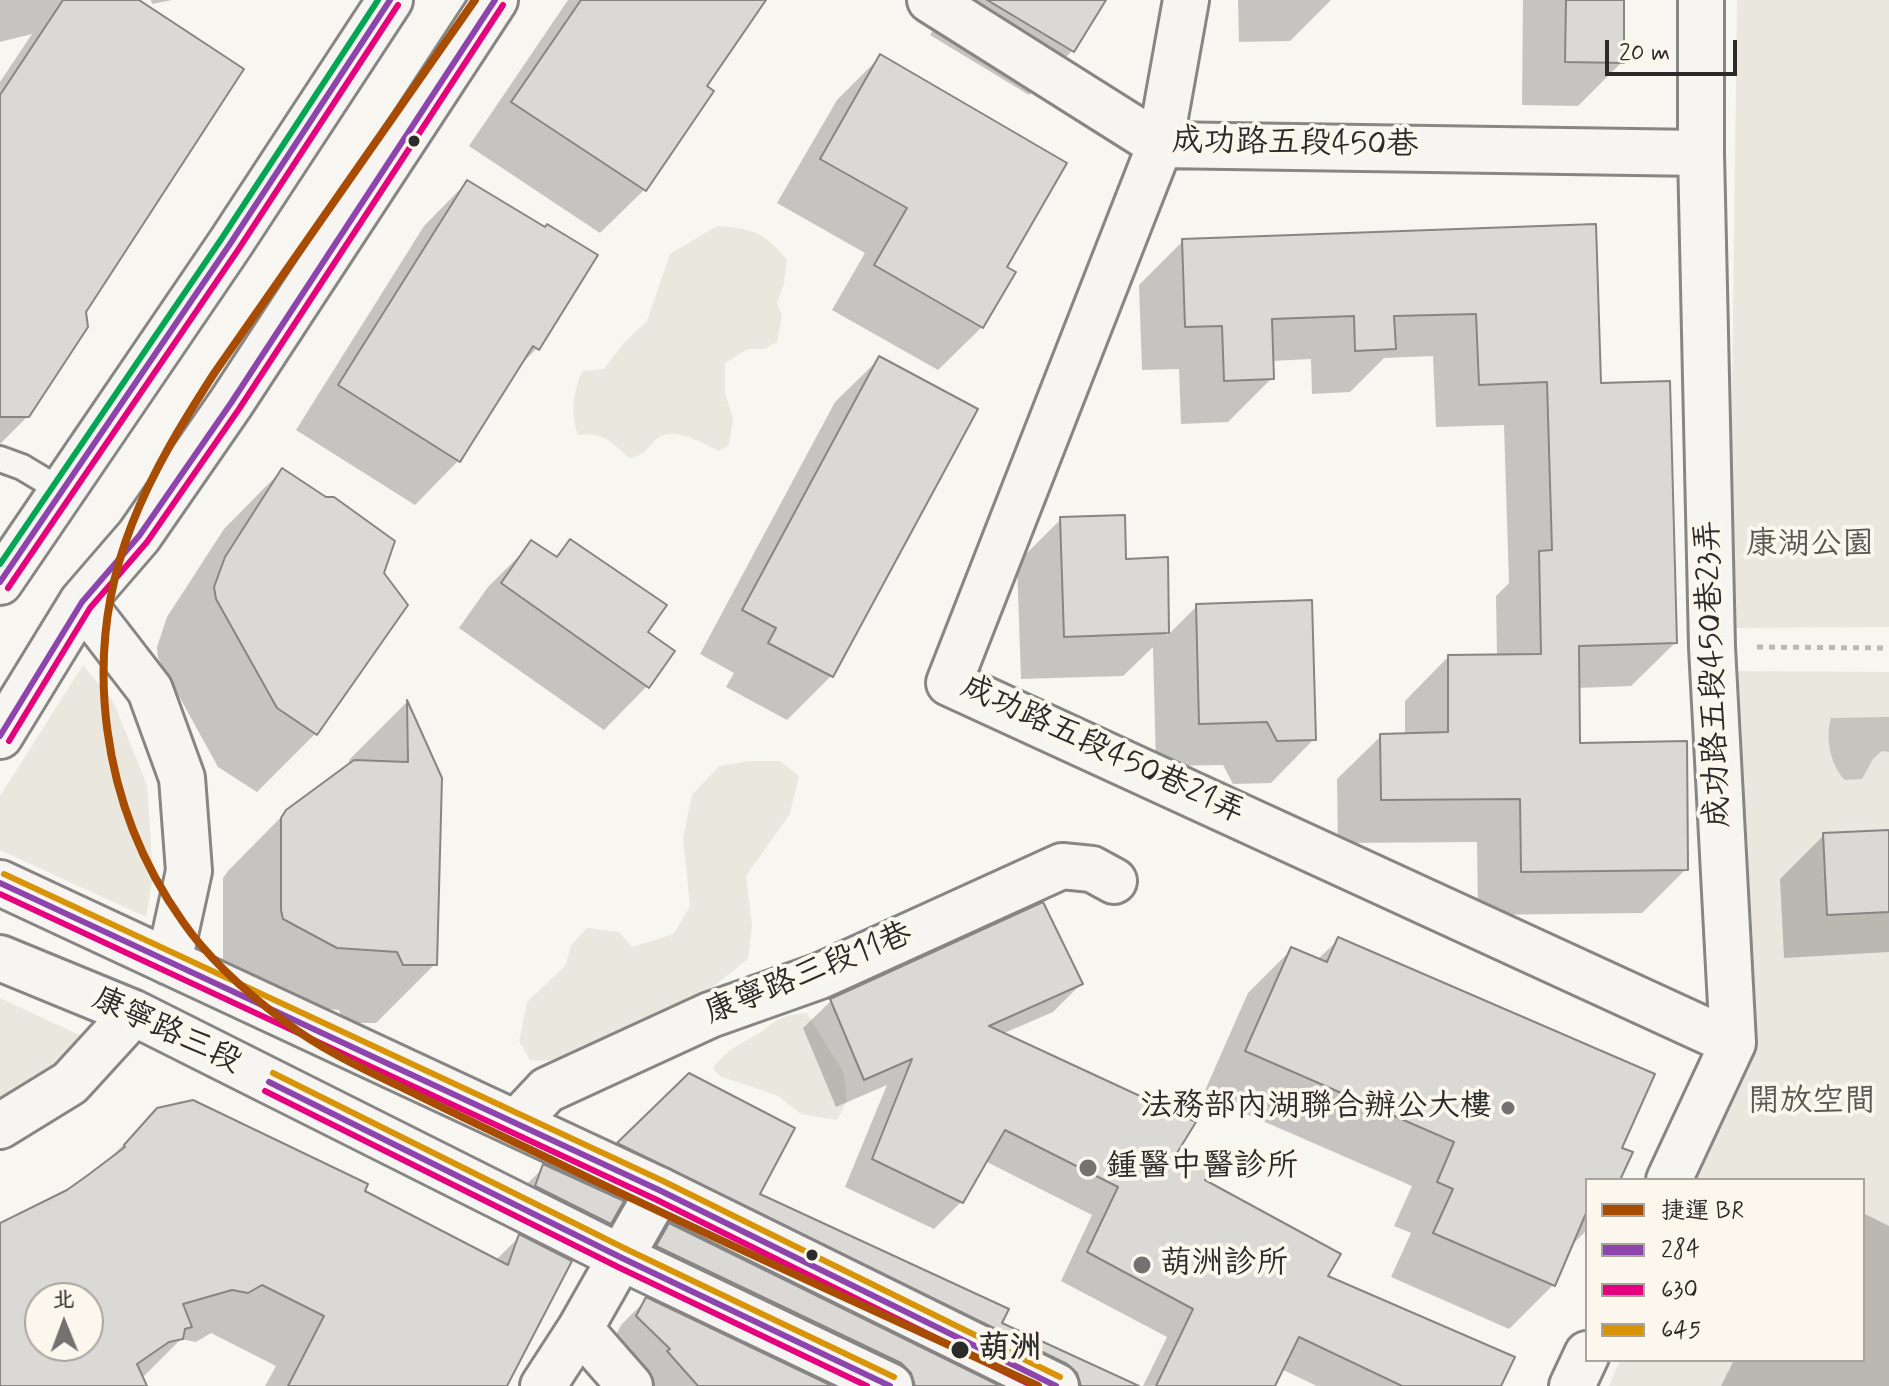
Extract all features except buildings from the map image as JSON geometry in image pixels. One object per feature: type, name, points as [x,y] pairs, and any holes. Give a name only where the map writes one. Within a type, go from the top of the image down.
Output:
[{"type":"street","points":[[1,580],[230,244],[390,0]]},
{"type":"street","points":[[0,736],[82,602],[139,536],[222,416],[495,0]]},
{"type":"street","name":"成功路五段450巷","points":[[930,0],[1160,145],[1701,153]]},
{"type":"street","points":[[1160,145],[1186,0]]},
{"type":"street","name":"成功路五段450巷23弄","points":[[1670,1178],[1733,1043],[1712,647],[1701,153],[1701,0]]},
{"type":"street","name":"成功路五段450巷21弄","points":[[1160,145],[949,683],[1733,1043]]},
{"type":"street","points":[[82,602],[150,690],[182,778],[189,871],[169,962]]},
{"type":"street","name":"康寧路三段11巷","points":[[517,1122],[547,1090],[710,1015],[820,976],[1062,866],[1092,869],[1114,881]]},
{"type":"street","name":"康寧路三段","points":[[0,883],[517,1122],[1056,1386]]},
{"type":"street","name":"康寧路三段","points":[[0,958],[134,1013],[622,1258],[890,1386]]},
{"type":"street","points":[[0,1126],[70,1083],[134,1013]]},
{"type":"street","points":[[543,1386],[580,1329],[659,1190]]},
{"type":"street","points":[[580,1329],[630,1386]]},
{"type":"street","points":[[1572,1386],[1585,1358]]},
{"type":"lane","points":[[0,459],[22,467],[62,491]]},
{"type":"path","points":[[1712,647],[1889,648]]},
{"type":"green space","name":"康湖公園","points":[[1737,0],[1889,0],[1889,627],[1729,628]]},
{"type":"green space","points":[[717,226],[740,228],[757,234],[787,260],[784,284],[777,303],[782,316],[777,342],[764,349],[748,349],[725,363],[725,392],[733,419],[729,445],[719,451],[690,438],[667,434],[656,439],[642,454],[629,458],[606,439],[578,435],[574,403],[582,371],[604,369],[624,343],[647,321],[670,254]]},
{"type":"green space","points":[[83,665],[113,701],[147,785],[153,876],[146,917],[0,850],[0,796]]},
{"type":"green space","name":"開放空間","points":[[1735,671],[1889,672],[1889,1386],[1609,1386],[1619,1362],[1865,1362],[1865,1178],[1696,1178],[1756,1035]]},
{"type":"green space","points":[[749,761],[780,761],[799,776],[790,814],[746,876],[752,925],[748,959],[674,1015],[620,1044],[591,1054],[530,1060],[519,1041],[527,1002],[566,965],[571,945],[587,928],[619,932],[632,947],[674,934],[690,906],[683,838],[692,795],[719,766]]},
{"type":"green space","points":[[0,998],[88,1039],[0,1122]]},
{"type":"green space","points":[[807,1013],[844,1073],[847,1101],[837,1120],[801,1114],[778,1096],[720,1076],[713,1068],[729,1051],[775,1022],[787,1016]]},
{"type":"shaded area","points":[[1889,717],[1889,752],[1882,751],[1873,759],[1862,779],[1845,780],[1830,750],[1831,718]]},
{"type":"metro line","name":"BR","points":[[475,0],[215,372],[159,465],[140,504],[116,574],[106,626],[104,678],[107,729],[117,780],[133,830],[155,877],[205,950],[256,999],[311,1040],[617,1192],[1038,1386]]},
{"type":"transit line","points":[[0,564],[222,238],[378,0]]},
{"type":"transit line","name":"284","points":[[0,582],[230,244],[390,0]]},
{"type":"transit line","name":"284","points":[[0,736],[82,602],[139,536],[231,403],[495,0]]},
{"type":"transit line","name":"630","points":[[8,588],[238,250],[398,5]]},
{"type":"transit line","name":"630","points":[[9,741],[90,608],[147,542],[239,409],[503,5]]},
{"type":"transit line","name":"645","points":[[4,874],[663,1181],[1060,1377]]},
{"type":"transit line","name":"284","points":[[0,883],[659,1190],[1056,1386]]},
{"type":"transit line","name":"630","points":[[0,894],[655,1199],[1033,1386]]},
{"type":"transit line","name":"645","points":[[273,1073],[626,1249],[894,1377]]},
{"type":"transit line","name":"284","points":[[269,1082],[622,1258],[890,1386]]},
{"type":"transit line","name":"630","points":[[265,1091],[618,1267],[867,1386]]},
{"type":"place","name":"法務部內湖聯合辦公大樓","points":[[1508,1108]]},
{"type":"place","name":"鍾醫中醫診所","points":[[1088,1168]]},
{"type":"place","name":"葫洲診所","points":[[1142,1265]]},
{"type":"place","name":"葫洲","points":[[960,1350]]}]
